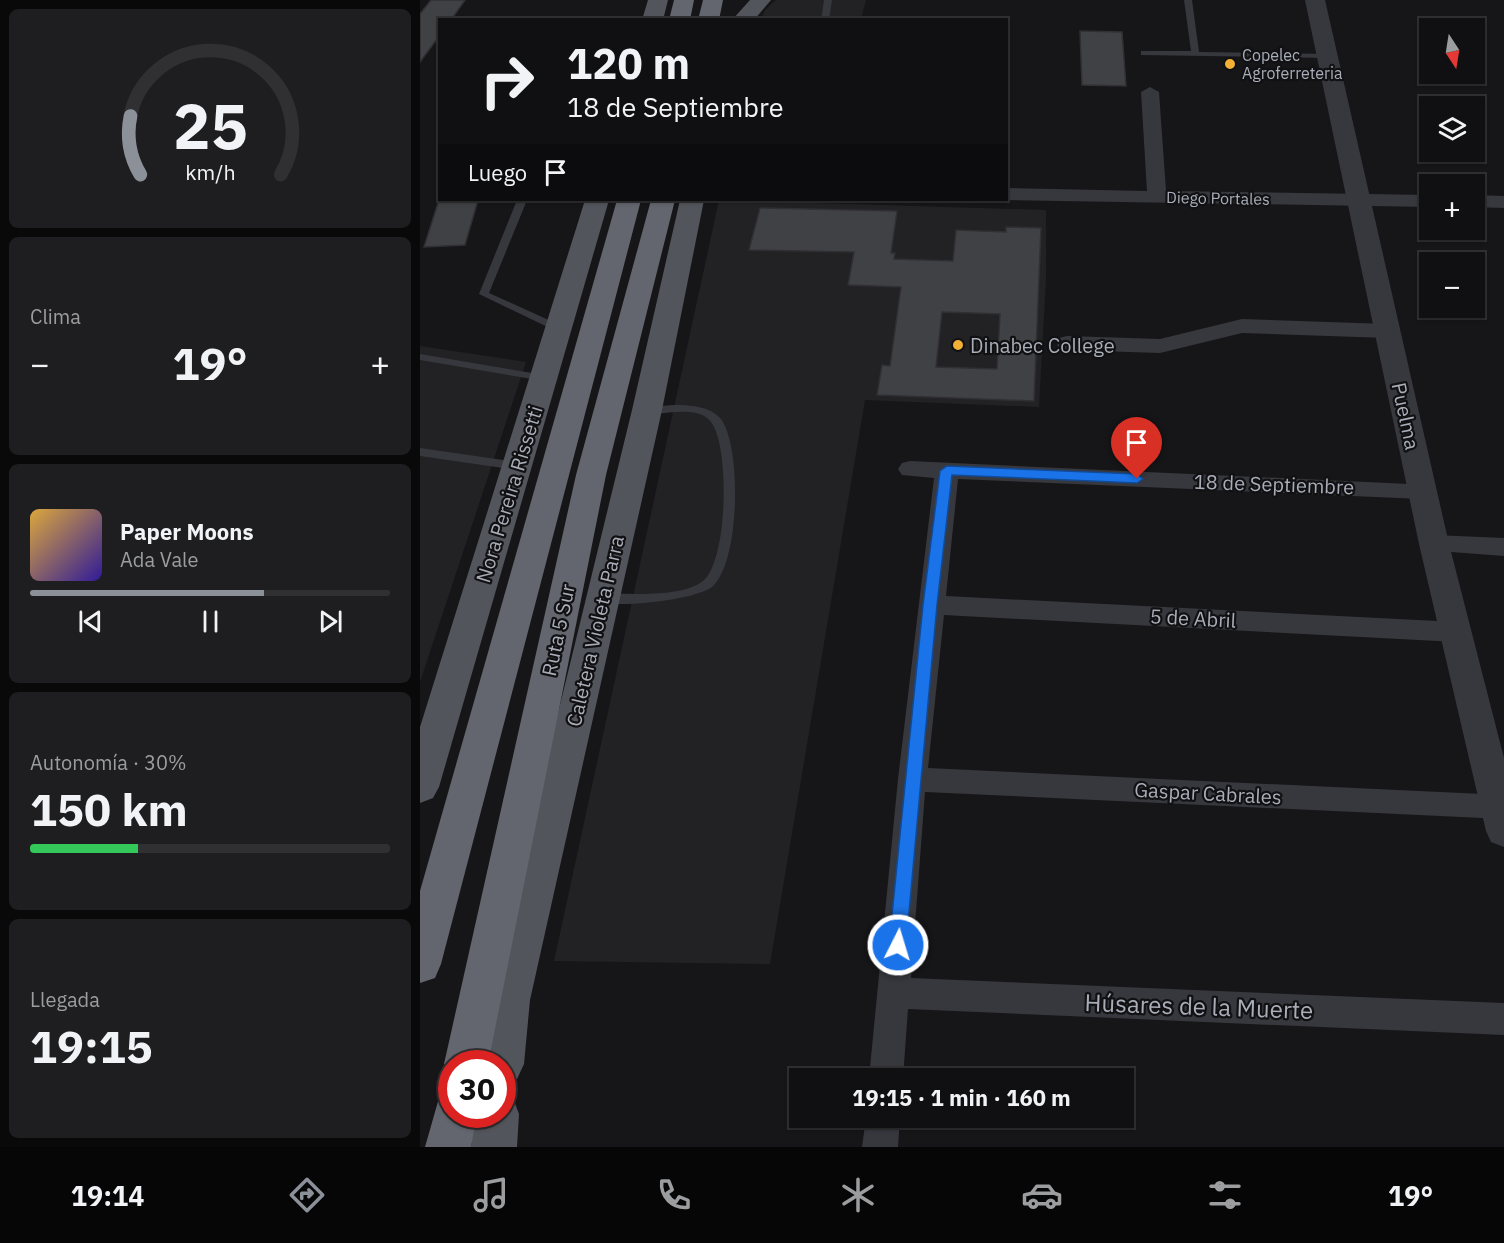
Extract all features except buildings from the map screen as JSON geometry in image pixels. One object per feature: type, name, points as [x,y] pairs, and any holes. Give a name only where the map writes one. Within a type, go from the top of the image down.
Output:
[{"type":"highway","points":[[680,18],[684,0]]},
{"type":"highway","points":[[708,18],[713,0]]},
{"type":"highway","points":[[420,964],[629,201]]},
{"type":"highway","name":"Ruta 5 Sur","points":[[469,1050],[591,475],[663,201]]},
{"type":"highway","points":[[448,1147],[452,1128]]},
{"type":"main road","points":[[653,18],[658,0]]},
{"type":"main road","points":[[730,18],[734,0]]},
{"type":"main road","points":[[744,18],[761,0]]},
{"type":"main road","name":"Nora Pereira Rissetti","points":[[420,787],[560,329],[597,201]]},
{"type":"main road","name":"Caletera Violeta Parra","points":[[504,1050],[509,1000],[647,410],[692,201]]},
{"type":"main road","points":[[494,1147],[496,1128]]},
{"type":"street","name":"Puelma","points":[[1315,0],[1434,544],[1502,814]]},
{"type":"street","points":[[1150,93],[1157,197]]},
{"type":"street","name":"Diego Portales","points":[[1008,194],[1419,201]]},
{"type":"street","points":[[1485,201],[1504,202]]},
{"type":"street","points":[[1066,343],[1160,346],[1242,326],[1387,331]]},
{"type":"street","name":"18 de Septiembre","points":[[910,469],[1422,490]]},
{"type":"street","points":[[887,1068],[912,779],[947,471]]},
{"type":"street","points":[[1434,544],[1504,548]]},
{"type":"street","name":"5 de Abril","points":[[930,605],[1457,632]]},
{"type":"street","name":"Gaspar Cabrales","points":[[912,779],[1502,814]]},
{"type":"street","name":"Húsares de la Muerte","points":[[894,993],[1504,1019]]},
{"type":"street","points":[[880,1147],[882,1128]]},
{"type":"lane","points":[[825,18],[828,0]]},
{"type":"lane","points":[[1188,0],[1195,54]]},
{"type":"lane","points":[[1144,53],[1329,57]]},
{"type":"lane","points":[[522,201],[484,294],[560,329]]},
{"type":"lane","points":[[420,357],[544,378]]},
{"type":"lane","points":[[603,600],[678,594],[709,583],[725,556],[730,501],[725,451],[717,421],[703,412],[680,409],[647,410]]},
{"type":"lane","points":[[420,452],[517,466]]},
{"type":"shaded area","points":[[776,0],[866,0],[861,18],[762,18],[765,10]]},
{"type":"shaded area","points":[[719,201],[1046,210],[1046,279],[1039,407],[865,400],[770,964],[554,961]]},
{"type":"shaded area","points":[[420,346],[526,362],[420,682]]},
{"type":"place","name":"Copelec Agroferreteria","points":[[1230,64]]},
{"type":"place","name":"Dinabec College","points":[[958,345]]},
{"type":"route","points":[[898,945],[912,779],[947,471],[1137,479]]}]
